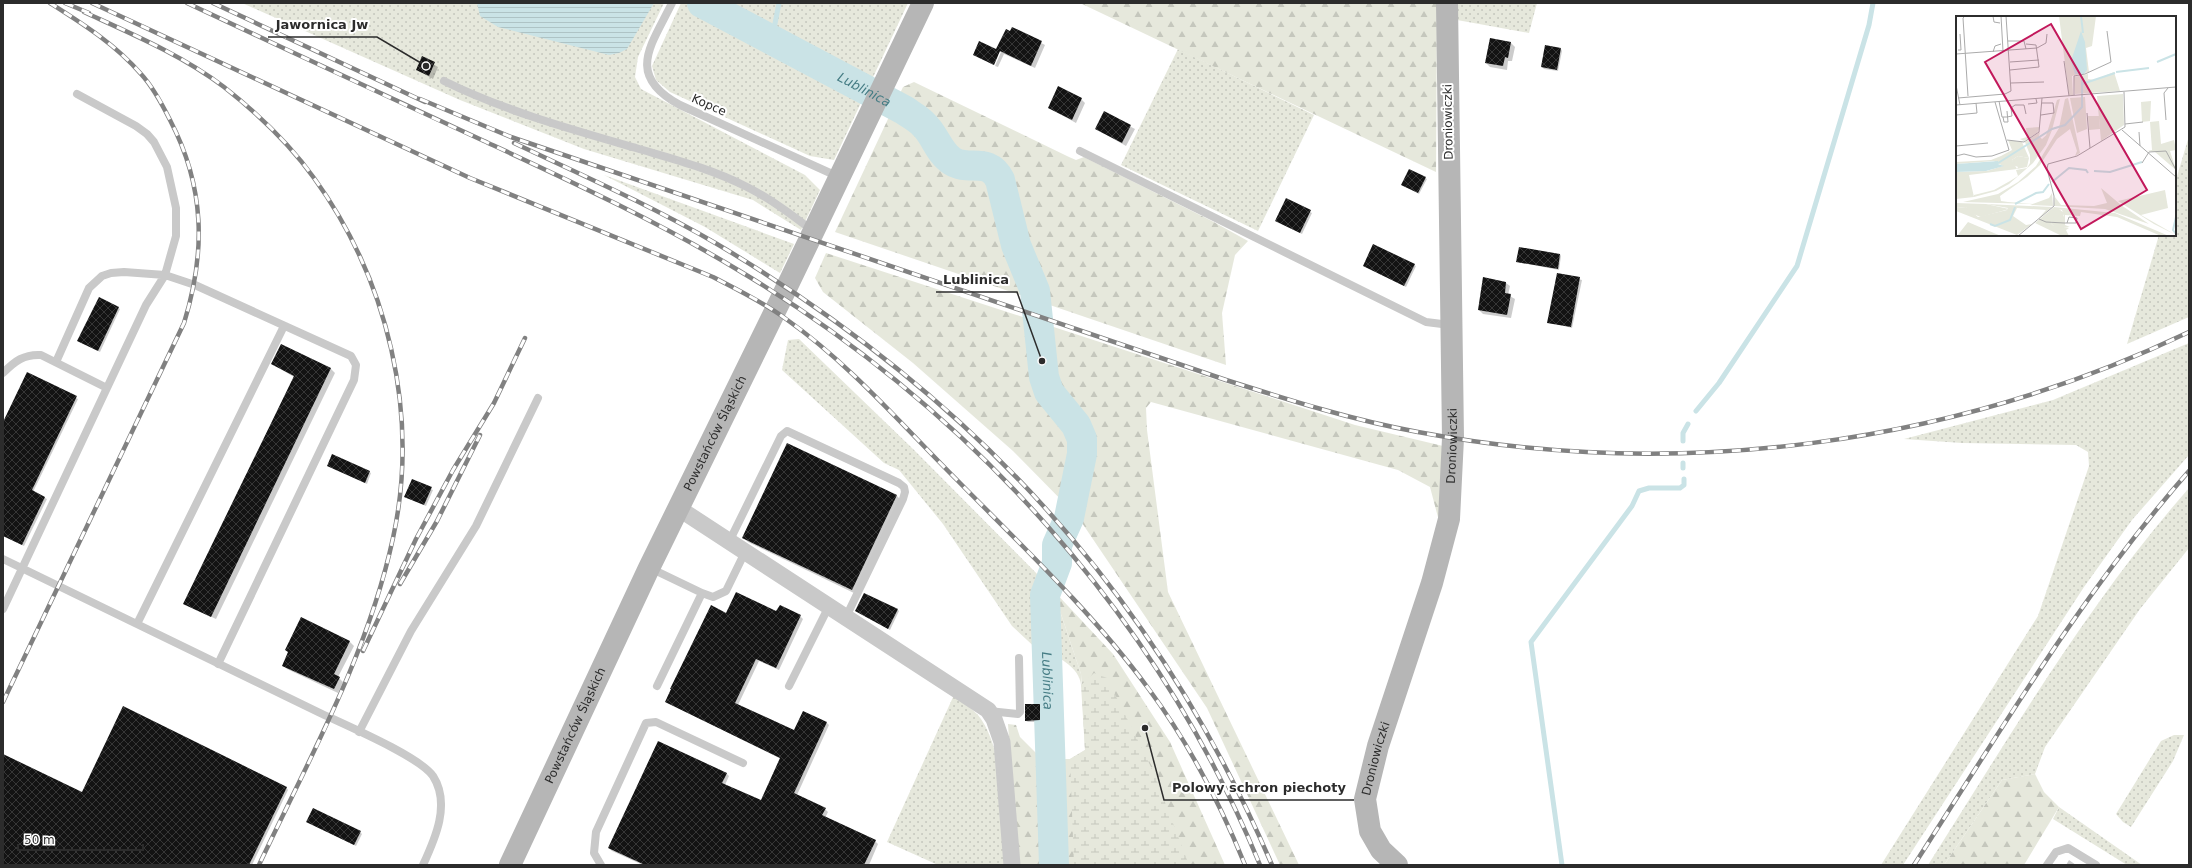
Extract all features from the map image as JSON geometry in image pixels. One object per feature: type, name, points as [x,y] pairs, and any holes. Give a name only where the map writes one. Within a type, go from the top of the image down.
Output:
[{"type":"main road","name":"Powstańców Śląskich","points":[[510,865],[649,568],[840,177],[923,3]]},
{"type":"main road","name":"Droniowiczki","points":[[1397,865],[1381,850],[1372,837],[1367,820],[1365,799],[1378,746],[1432,582],[1449,519],[1453,438],[1450,325],[1447,3]]},
{"type":"street","points":[[678,508],[988,710],[994,719],[1002,742],[1012,865]]},
{"type":"lane","name":"Kopce","points":[[672,3],[646,61],[648,72],[657,89],[667,98],[680,105],[840,177]]},
{"type":"lane","points":[[444,81],[473,95],[520,114],[678,160],[735,181],[775,203],[813,232]]},
{"type":"lane","points":[[3,609],[146,305],[165,275],[176,236],[176,208],[166,167],[160,153],[148,134],[77,94]]},
{"type":"lane","points":[[1080,151],[1426,322],[1450,325]]},
{"type":"lane","points":[[56,362],[89,288],[95,281],[111,272],[147,272],[165,275],[195,285],[350,356],[356,365],[354,380],[218,664]]},
{"type":"lane","points":[[137,624],[284,326]]},
{"type":"lane","points":[[3,373],[21,358],[31,355],[41,355],[107,388]]},
{"type":"lane","points":[[359,732],[411,631],[476,526],[538,398]]},
{"type":"lane","points":[[729,542],[781,436],[787,431],[899,483],[904,487],[905,492],[903,499],[846,617]]},
{"type":"lane","points":[[649,568],[713,597],[726,591],[745,552]]},
{"type":"lane","points":[[3,559],[359,732],[423,765],[435,781],[441,798],[441,815],[436,834],[423,865]]},
{"type":"lane","points":[[657,686],[702,593]]},
{"type":"lane","points":[[789,686],[829,606]]},
{"type":"lane","points":[[988,710],[1018,714],[1020,712],[1020,658]]},
{"type":"lane","points":[[601,865],[594,853],[596,832],[646,724],[656,722],[743,763]]},
{"type":"lane","points":[[2047,865],[2056,852],[2068,848],[2096,865]]},
{"type":"green space","points":[[242,3],[664,3],[638,57],[635,77],[641,89],[805,175],[820,190],[801,230],[753,200],[584,149],[460,100]]},
{"type":"green space","points":[[681,3],[908,3],[834,160],[810,156],[670,92],[656,80],[652,66]]},
{"type":"green space","points":[[1080,3],[1437,3],[1436,172]]},
{"type":"green space","points":[[1457,3],[1537,3],[1529,33],[1457,20]]},
{"type":"green space","points":[[1178,49],[1314,115],[1258,231],[1121,165]]},
{"type":"green space","points":[[914,82],[1069,157],[1076,160],[1084,157],[1212,221],[1248,241],[1235,255],[1222,313],[1226,365],[835,232],[903,87]]},
{"type":"green space","points":[[2189,136],[2189,317],[2127,344],[2159,236],[2176,236],[2176,180]]},
{"type":"green space","points":[[604,175],[794,244],[780,273],[705,227]]},
{"type":"green space","points":[[826,253],[1355,425],[1443,446],[1439,521],[1430,487],[1398,470],[1151,402],[1146,408],[1147,430],[1168,592],[1299,865],[1280,865],[1207,708],[1078,517],[1013,451],[913,363],[823,292],[815,278]]},
{"type":"green space","points":[[799,339],[913,449],[1053,590],[1081,674],[1081,685],[1080,679],[1072,667],[1060,659],[1041,653],[1012,626],[943,524],[899,470],[884,463],[782,370],[788,340]]},
{"type":"green space","points":[[2189,343],[2189,455],[2132,520],[2084,587],[1903,865],[1881,865],[2038,616],[2089,466],[2088,452],[2076,445],[1962,443],[1904,439],[2053,400]]},
{"type":"green space","points":[[2189,488],[2189,548],[2140,609],[2045,747],[2035,774],[2002,780],[1944,865],[1928,865],[2051,671],[2117,577]]},
{"type":"green space","points":[[1053,590],[1113,654],[1170,742],[1225,865],[1017,865],[1008,724],[1016,725],[1020,737],[1042,759],[1070,759],[1085,750],[1081,674]]},
{"type":"green space","points":[[1094,673],[1107,678],[1153,771],[1189,865],[1074,865],[1070,759],[1085,750],[1081,685]]},
{"type":"green space","points":[[954,695],[978,715],[987,729],[994,746],[1002,787],[1008,865],[938,865],[887,842]]},
{"type":"green space","points":[[2174,735],[2184,735],[2173,761],[2131,827],[2123,822],[2116,814],[2161,741]]},
{"type":"green space","points":[[2035,774],[2044,792],[2059,807],[2024,865],[1944,865],[2002,780]]},
{"type":"green space","points":[[2059,807],[2142,865],[2127,865],[2053,819]]},
{"type":"water","points":[[477,3],[654,3],[627,49],[619,53],[609,55],[498,27],[480,16]]},
{"type":"building","points":[[1012,27],[1042,41],[1031,66],[1000,51],[994,65],[973,55],[979,41],[996,49],[1006,29],[1010,31]]},
{"type":"building","points":[[1490,38],[1511,42],[1508,58],[1505,57],[1503,66],[1485,63]]},
{"type":"building","points":[[1545,45],[1561,48],[1557,70],[1541,67]]},
{"type":"building","points":[[422,56],[435,62],[429,76],[416,70]]},
{"type":"building","points":[[1058,86],[1082,98],[1072,120],[1048,108]]},
{"type":"building","points":[[1104,111],[1131,125],[1122,143],[1095,129]]},
{"type":"building","points":[[1409,169],[1426,177],[1418,193],[1401,185]]},
{"type":"building","points":[[1286,198],[1311,210],[1300,233],[1275,221]]},
{"type":"building","points":[[1373,244],[1415,264],[1404,286],[1363,266]]},
{"type":"building","points":[[1519,247],[1560,254],[1558,269],[1516,262]]},
{"type":"building","points":[[1557,273],[1580,277],[1571,327],[1547,323]]},
{"type":"building","points":[[1483,277],[1506,282],[1505,293],[1511,294],[1507,315],[1478,310]]},
{"type":"building","points":[[99,297],[119,307],[98,351],[77,341]]},
{"type":"building","points":[[281,344],[331,368],[211,617],[183,604],[294,376],[271,364]]},
{"type":"building","points":[[27,372],[77,396],[32,490],[45,497],[22,545],[3,536],[3,422]]},
{"type":"building","points":[[787,443],[897,495],[852,590],[742,538]]},
{"type":"building","points":[[332,454],[370,471],[365,483],[327,466]]},
{"type":"building","points":[[412,479],[432,487],[424,505],[404,497]]},
{"type":"building","points":[[736,592],[776,611],[780,605],[801,615],[776,668],[756,659],[735,703],[794,730],[803,711],[827,722],[794,793],[826,808],[822,815],[876,840],[864,865],[645,865],[608,848],[658,741],[727,773],[722,783],[761,800],[780,758],[665,702],[711,605],[726,613]]},
{"type":"building","points":[[864,593],[898,609],[888,629],[855,611]]},
{"type":"building","points":[[301,617],[350,641],[334,674],[340,677],[334,689],[282,666],[288,652],[285,650]]},
{"type":"building","points":[[1025,704],[1040,704],[1040,720],[1025,721]]},
{"type":"building","points":[[123,706],[287,787],[249,865],[3,865],[3,754],[82,792]]},
{"type":"building","points":[[313,808],[361,831],[354,845],[306,822]]},
{"type":"waterway","name":"Lublinica","points":[[702,3],[904,110],[928,129],[940,149],[952,161],[958,164],[984,166],[990,168],[1000,180],[1016,245],[1035,291],[1044,377],[1049,392],[1076,425],[1082,439],[1082,454],[1069,518],[1057,545],[1057,563],[1045,595],[1054,865]]},
{"type":"waterway","name":"Lublinica","points":[[711,7],[712,3]]},
{"type":"waterway","points":[[772,39],[779,3]]},
{"type":"waterway","points":[[1696,411],[1719,383],[1797,266],[1869,25],[1873,3]]},
{"type":"waterway","points":[[1683,441],[1683,433],[1688,424]]},
{"type":"waterway","points":[[1683,463],[1683,468]]},
{"type":"waterway","points":[[1562,865],[1531,642],[1632,506],[1639,491],[1649,488],[1680,488],[1684,485],[1684,479]]},
{"type":"railway","points":[[3,702],[184,323],[196,271],[198,245],[196,195],[190,170],[182,145],[157,96],[145,79],[120,53],[86,27],[50,3]]},
{"type":"railway","points":[[65,3],[89,13]]},
{"type":"railway","points":[[92,3],[470,178],[713,277],[759,302],[786,319],[832,355],[854,375],[1032,555],[1104,633],[1148,688],[1190,751],[1214,796],[1245,865]]},
{"type":"railway","points":[[187,3],[549,171],[645,218],[738,270],[823,325],[903,386],[978,453],[1047,526],[1110,603],[1167,686],[1217,773],[1260,865]]},
{"type":"railway","points":[[213,3],[425,102]]},
{"type":"railway","points":[[84,12],[174,55],[208,75],[248,107],[272,129],[294,153],[314,178],[340,218],[361,260],[379,304],[391,350],[399,396],[402,444],[400,491],[393,538],[382,581],[369,623],[353,664],[317,746],[259,865]]},
{"type":"railway","points":[[420,99],[511,137],[1226,380],[1369,422],[1418,432],[1516,446],[1615,453],[1713,452],[1811,443],[1909,427],[2004,403],[2098,371],[2189,332]]},
{"type":"railway","points":[[514,143],[642,204],[717,244],[809,303],[894,366],[973,435],[1046,509],[1112,588],[1172,674],[1225,766],[1272,865]]},
{"type":"railway","points":[[363,651],[416,539],[453,470],[494,403],[525,338]]},
{"type":"railway","points":[[400,584],[437,521],[480,435]]},
{"type":"railway","points":[[1914,865],[2011,713],[2078,613],[2150,517],[2189,471]]},
{"type":"place","name":"Jawornica Jw","points":[[426,66]]},
{"type":"place","name":"Lublinica","points":[[1042,361]]},
{"type":"place","name":"Polowy schron piechoty","points":[[1145,728]]}]
